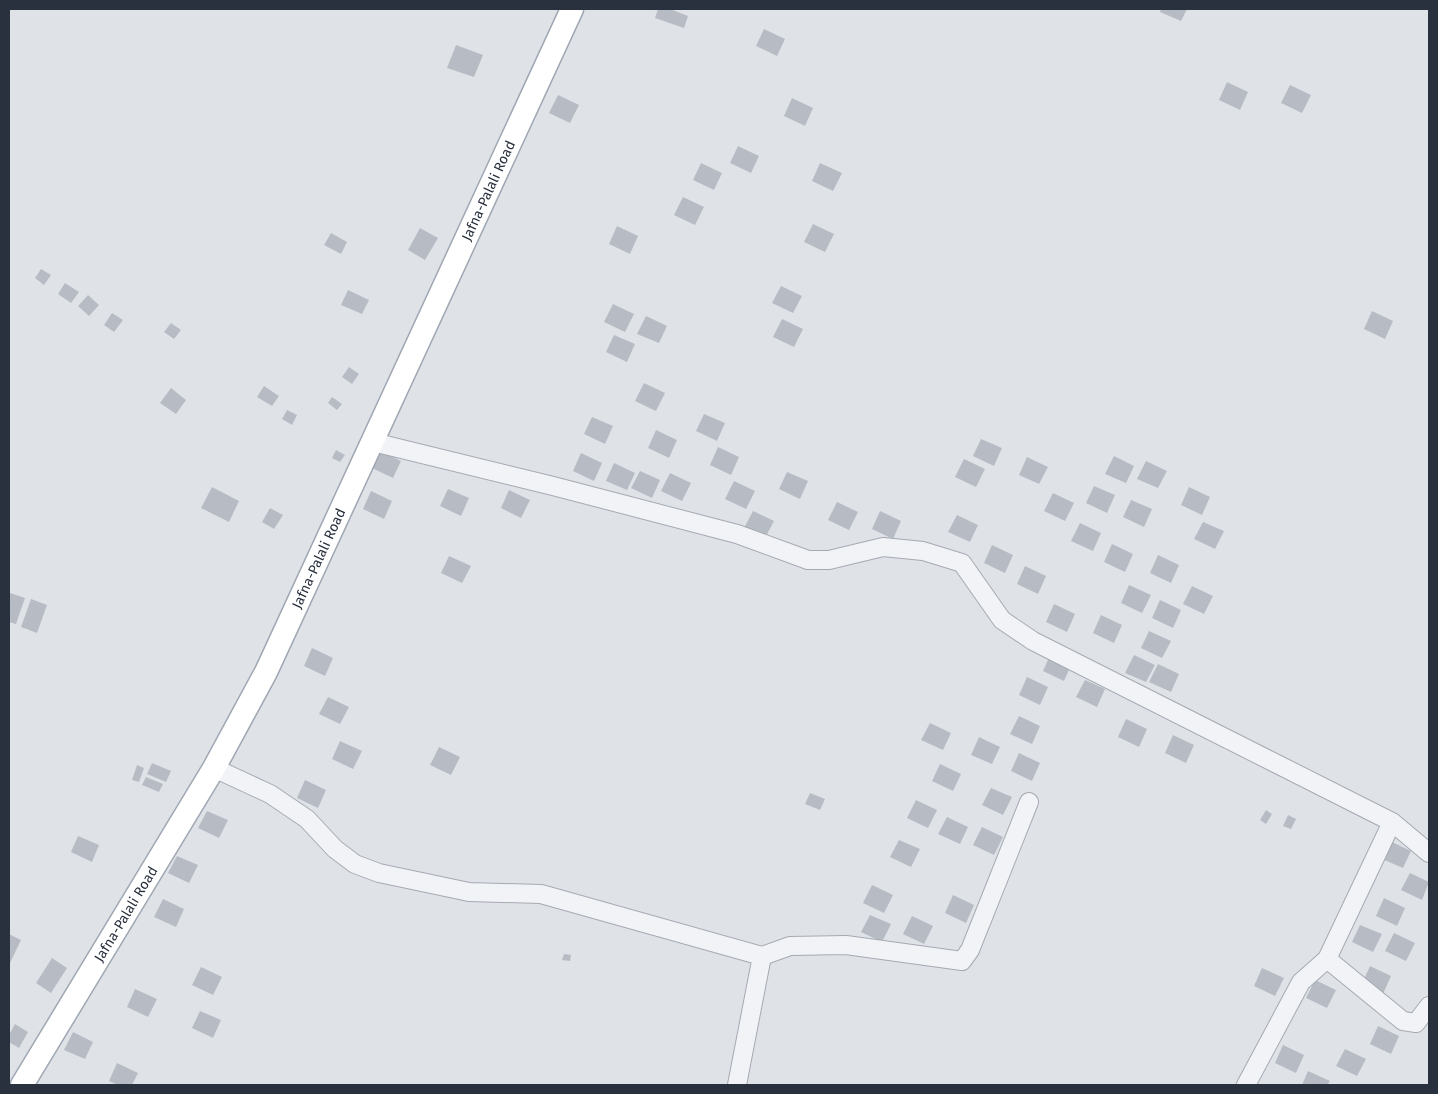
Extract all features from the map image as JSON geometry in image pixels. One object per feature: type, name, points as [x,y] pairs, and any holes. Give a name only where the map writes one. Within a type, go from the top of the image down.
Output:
[{"type":"main road","name":"Jafna-Palali Road","points":[[22,1085],[214,768],[266,672],[572,9]]},
{"type":"street","points":[[373,442],[737,534],[808,560],[830,560],[883,547],[923,551],[962,563],[1002,620],[1033,641],[1392,822],[1429,853]]},
{"type":"street","points":[[214,768],[270,794],[307,819],[335,849],[355,864],[379,873],[469,892],[541,894],[762,956],[790,946],[846,946],[962,961],[970,950],[1030,802]]},
{"type":"street","points":[[1246,1085],[1301,982],[1327,959],[1392,822]]},
{"type":"street","points":[[737,1085],[762,956]]},
{"type":"street","points":[[1327,959],[1404,1021],[1416,1023],[1429,1006]]},
{"type":"building","points":[[658,9],[670,9],[688,16],[684,28],[655,18]]},
{"type":"building","points":[[1161,9],[1187,9],[1181,21],[1160,12]]},
{"type":"building","points":[[764,29],[785,39],[777,56],[756,46]]},
{"type":"building","points":[[456,45],[483,55],[474,77],[447,68]]},
{"type":"building","points":[[1227,82],[1248,92],[1240,110],[1219,100]]},
{"type":"building","points":[[1290,85],[1311,95],[1302,113],[1281,103]]},
{"type":"building","points":[[558,95],[579,105],[570,123],[549,113]]},
{"type":"building","points":[[792,98],[813,108],[805,126],[784,116]]},
{"type":"building","points":[[738,146],[759,156],[751,173],[730,163]]},
{"type":"building","points":[[701,163],[722,173],[714,190],[693,180]]},
{"type":"building","points":[[820,163],[842,173],[833,191],[812,181]]},
{"type":"building","points":[[683,197],[704,207],[695,225],[674,215]]},
{"type":"building","points":[[813,224],[834,234],[825,252],[804,242]]},
{"type":"building","points":[[617,226],[638,236],[630,254],[609,244]]},
{"type":"building","points":[[420,228],[438,238],[425,260],[408,250]]},
{"type":"building","points":[[331,233],[347,242],[341,254],[324,245]]},
{"type":"building","points":[[41,269],[51,275],[44,285],[35,278]]},
{"type":"building","points":[[65,283],[79,292],[71,303],[58,294]]},
{"type":"building","points":[[781,286],[802,296],[793,313],[772,303]]},
{"type":"building","points":[[348,290],[369,300],[362,314],[341,305]]},
{"type":"building","points":[[88,295],[99,305],[89,316],[78,306]]},
{"type":"building","points":[[613,304],[634,314],[625,332],[604,322]]},
{"type":"building","points":[[1372,311],[1393,321],[1385,339],[1364,329]]},
{"type":"building","points":[[112,313],[123,320],[114,332],[104,325]]},
{"type":"building","points":[[646,316],[667,326],[659,343],[637,334]]},
{"type":"building","points":[[782,319],[803,329],[794,347],[773,337]]},
{"type":"building","points":[[171,323],[181,330],[174,339],[164,332]]},
{"type":"building","points":[[614,335],[635,344],[627,362],[606,352]]},
{"type":"building","points":[[349,367],[359,374],[352,384],[342,377]]},
{"type":"building","points":[[644,383],[665,393],[656,411],[635,401]]},
{"type":"building","points":[[264,386],[279,396],[272,406],[257,397]]},
{"type":"building","points":[[171,388],[186,400],[176,414],[160,403]]},
{"type":"building","points":[[332,397],[342,404],[337,410],[328,403]]},
{"type":"building","points":[[287,410],[297,415],[292,425],[282,419]]},
{"type":"building","points":[[704,414],[725,423],[717,441],[696,431]]},
{"type":"building","points":[[592,417],[613,426],[605,444],[584,434]]},
{"type":"building","points":[[656,430],[677,440],[669,458],[648,448]]},
{"type":"building","points":[[981,439],[1002,448],[994,466],[973,456]]},
{"type":"building","points":[[718,447],[739,457],[731,475],[710,465]]},
{"type":"building","points":[[336,450],[345,455],[340,462],[332,458]]},
{"type":"building","points":[[380,451],[401,461],[393,478],[372,468]]},
{"type":"building","points":[[581,453],[602,463],[594,481],[573,471]]},
{"type":"building","points":[[1114,456],[1134,466],[1126,483],[1105,474]]},
{"type":"building","points":[[1027,457],[1048,467],[1039,484],[1019,475]]},
{"type":"building","points":[[964,459],[985,469],[976,487],[955,477]]},
{"type":"building","points":[[1146,461],[1167,471],[1158,488],[1137,479]]},
{"type":"building","points":[[614,463],[635,473],[627,490],[606,481]]},
{"type":"building","points":[[640,471],[660,480],[652,498],[631,488]]},
{"type":"building","points":[[787,472],[808,481],[800,499],[779,489]]},
{"type":"building","points":[[670,473],[691,483],[682,501],[661,491]]},
{"type":"building","points":[[734,481],[755,491],[746,509],[725,499]]},
{"type":"building","points":[[1094,486],[1115,495],[1107,513],[1086,503]]},
{"type":"building","points":[[212,487],[239,501],[229,522],[201,508]]},
{"type":"building","points":[[1189,487],[1210,497],[1202,515],[1181,505]]},
{"type":"building","points":[[448,489],[469,498],[461,516],[440,506]]},
{"type":"building","points":[[509,490],[530,500],[521,518],[501,508]]},
{"type":"building","points":[[371,491],[392,501],[384,519],[363,509]]},
{"type":"building","points":[[1053,493],[1074,503],[1065,521],[1044,511]]},
{"type":"building","points":[[1131,500],[1152,509],[1144,527],[1123,517]]},
{"type":"building","points":[[837,502],[858,512],[849,530],[828,520]]},
{"type":"building","points":[[270,508],[283,515],[274,529],[262,522]]},
{"type":"building","points":[[753,511],[774,521],[765,538],[744,528]]},
{"type":"building","points":[[880,511],[901,521],[893,539],[872,529]]},
{"type":"building","points":[[957,515],[978,525],[970,542],[948,532]]},
{"type":"building","points":[[1203,522],[1224,531],[1215,549],[1194,539]]},
{"type":"building","points":[[1080,523],[1101,533],[1093,551],[1071,541]]},
{"type":"building","points":[[1112,544],[1133,554],[1125,572],[1104,562]]},
{"type":"building","points":[[992,545],[1013,555],[1005,573],[984,563]]},
{"type":"building","points":[[1158,555],[1179,565],[1171,583],[1150,573]]},
{"type":"building","points":[[449,556],[471,566],[462,583],[441,573]]},
{"type":"building","points":[[1025,566],[1046,576],[1038,594],[1017,584]]},
{"type":"building","points":[[1129,585],[1151,595],[1142,613],[1121,603]]},
{"type":"building","points":[[1192,586],[1213,596],[1204,614],[1183,604]]},
{"type":"building","points":[[10,593],[25,598],[16,624],[9,622]]},
{"type":"building","points":[[31,599],[47,605],[37,633],[21,627]]},
{"type":"building","points":[[1160,600],[1181,610],[1173,628],[1152,618]]},
{"type":"building","points":[[1054,604],[1075,614],[1067,632],[1046,622]]},
{"type":"building","points":[[1101,615],[1122,625],[1114,643],[1093,633]]},
{"type":"building","points":[[1149,631],[1171,641],[1162,658],[1141,648]]},
{"type":"building","points":[[312,648],[333,658],[325,676],[304,666]]},
{"type":"building","points":[[1051,653],[1072,663],[1064,681],[1043,671]]},
{"type":"building","points":[[1134,655],[1155,665],[1146,682],[1125,673]]},
{"type":"building","points":[[1158,664],[1179,674],[1171,692],[1149,682]]},
{"type":"building","points":[[1027,677],[1048,687],[1040,705],[1019,695]]},
{"type":"building","points":[[1085,680],[1105,689],[1097,707],[1076,697]]},
{"type":"building","points":[[328,697],[349,707],[340,724],[319,714]]},
{"type":"building","points":[[1019,716],[1040,726],[1032,744],[1010,734]]},
{"type":"building","points":[[1126,719],[1147,729],[1139,747],[1118,737]]},
{"type":"building","points":[[930,723],[951,733],[943,750],[921,740]]},
{"type":"building","points":[[1173,735],[1194,745],[1186,763],[1165,753]]},
{"type":"building","points":[[979,737],[1000,747],[992,764],[971,755]]},
{"type":"building","points":[[340,741],[362,751],[353,769],[332,759]]},
{"type":"building","points":[[439,747],[460,757],[451,775],[430,765]]},
{"type":"building","points":[[1019,753],[1040,763],[1032,781],[1011,771]]},
{"type":"building","points":[[152,763],[171,771],[166,782],[147,774]]},
{"type":"building","points":[[940,764],[961,774],[953,791],[932,781]]},
{"type":"building","points":[[137,765],[144,768],[139,782],[132,780]]},
{"type":"building","points":[[146,777],[163,784],[159,792],[142,785]]},
{"type":"building","points":[[305,780],[326,790],[318,808],[297,798]]},
{"type":"building","points":[[991,788],[1012,797],[1003,815],[982,805]]},
{"type":"building","points":[[810,793],[825,799],[820,810],[805,804]]},
{"type":"building","points":[[916,800],[937,810],[928,828],[907,818]]},
{"type":"building","points":[[1266,810],[1272,814],[1266,824],[1260,820]]},
{"type":"building","points":[[207,811],[228,820],[219,838],[198,828]]},
{"type":"building","points":[[1288,815],[1296,819],[1291,829],[1283,826]]},
{"type":"building","points":[[947,817],[968,827],[960,844],[938,834]]},
{"type":"building","points":[[982,827],[1003,837],[994,855],[973,845]]},
{"type":"building","points":[[78,836],[99,845],[92,862],[71,852]]},
{"type":"building","points":[[899,840],[920,849],[911,867],[890,857]]},
{"type":"building","points":[[1390,841],[1411,851],[1403,868],[1382,859]]},
{"type":"building","points":[[177,856],[198,865],[189,883],[168,873]]},
{"type":"building","points":[[1410,873],[1429,882],[1422,900],[1401,890]]},
{"type":"building","points":[[872,885],[893,895],[884,913],[863,903]]},
{"type":"building","points":[[953,895],[974,905],[966,923],[945,913]]},
{"type":"building","points":[[1384,898],[1405,908],[1397,926],[1376,916]]},
{"type":"building","points":[[163,899],[184,909],[176,927],[154,917]]},
{"type":"building","points":[[870,915],[891,924],[882,942],[861,932]]},
{"type":"building","points":[[912,916],[933,926],[924,944],[903,934]]},
{"type":"building","points":[[1360,925],[1382,934],[1373,952],[1352,942]]},
{"type":"building","points":[[1394,933],[1415,943],[1406,961],[1385,951]]},
{"type":"building","points":[[9,934],[21,940],[9,965]]},
{"type":"building","points":[[564,954],[571,955],[570,961],[562,960]]},
{"type":"building","points":[[52,958],[67,968],[51,993],[36,983]]},
{"type":"building","points":[[1370,966],[1391,976],[1383,994],[1362,984]]},
{"type":"building","points":[[201,967],[222,977],[213,995],[192,985]]},
{"type":"building","points":[[1262,968],[1284,978],[1275,996],[1254,986]]},
{"type":"building","points":[[1315,980],[1336,990],[1327,1008],[1306,998]]},
{"type":"building","points":[[135,989],[157,999],[148,1017],[127,1007]]},
{"type":"building","points":[[200,1011],[221,1020],[213,1038],[192,1028]]},
{"type":"building","points":[[15,1024],[28,1032],[19,1048],[9,1042],[9,1035]]},
{"type":"building","points":[[1378,1026],[1399,1036],[1391,1054],[1370,1044]]},
{"type":"building","points":[[73,1032],[93,1042],[85,1059],[64,1050]]},
{"type":"building","points":[[1283,1045],[1304,1055],[1296,1073],[1275,1063]]},
{"type":"building","points":[[1345,1049],[1366,1059],[1357,1076],[1336,1066]]},
{"type":"building","points":[[117,1063],[138,1073],[132,1085],[118,1085],[109,1081]]},
{"type":"building","points":[[1308,1071],[1330,1081],[1327,1085],[1302,1085]]}]
